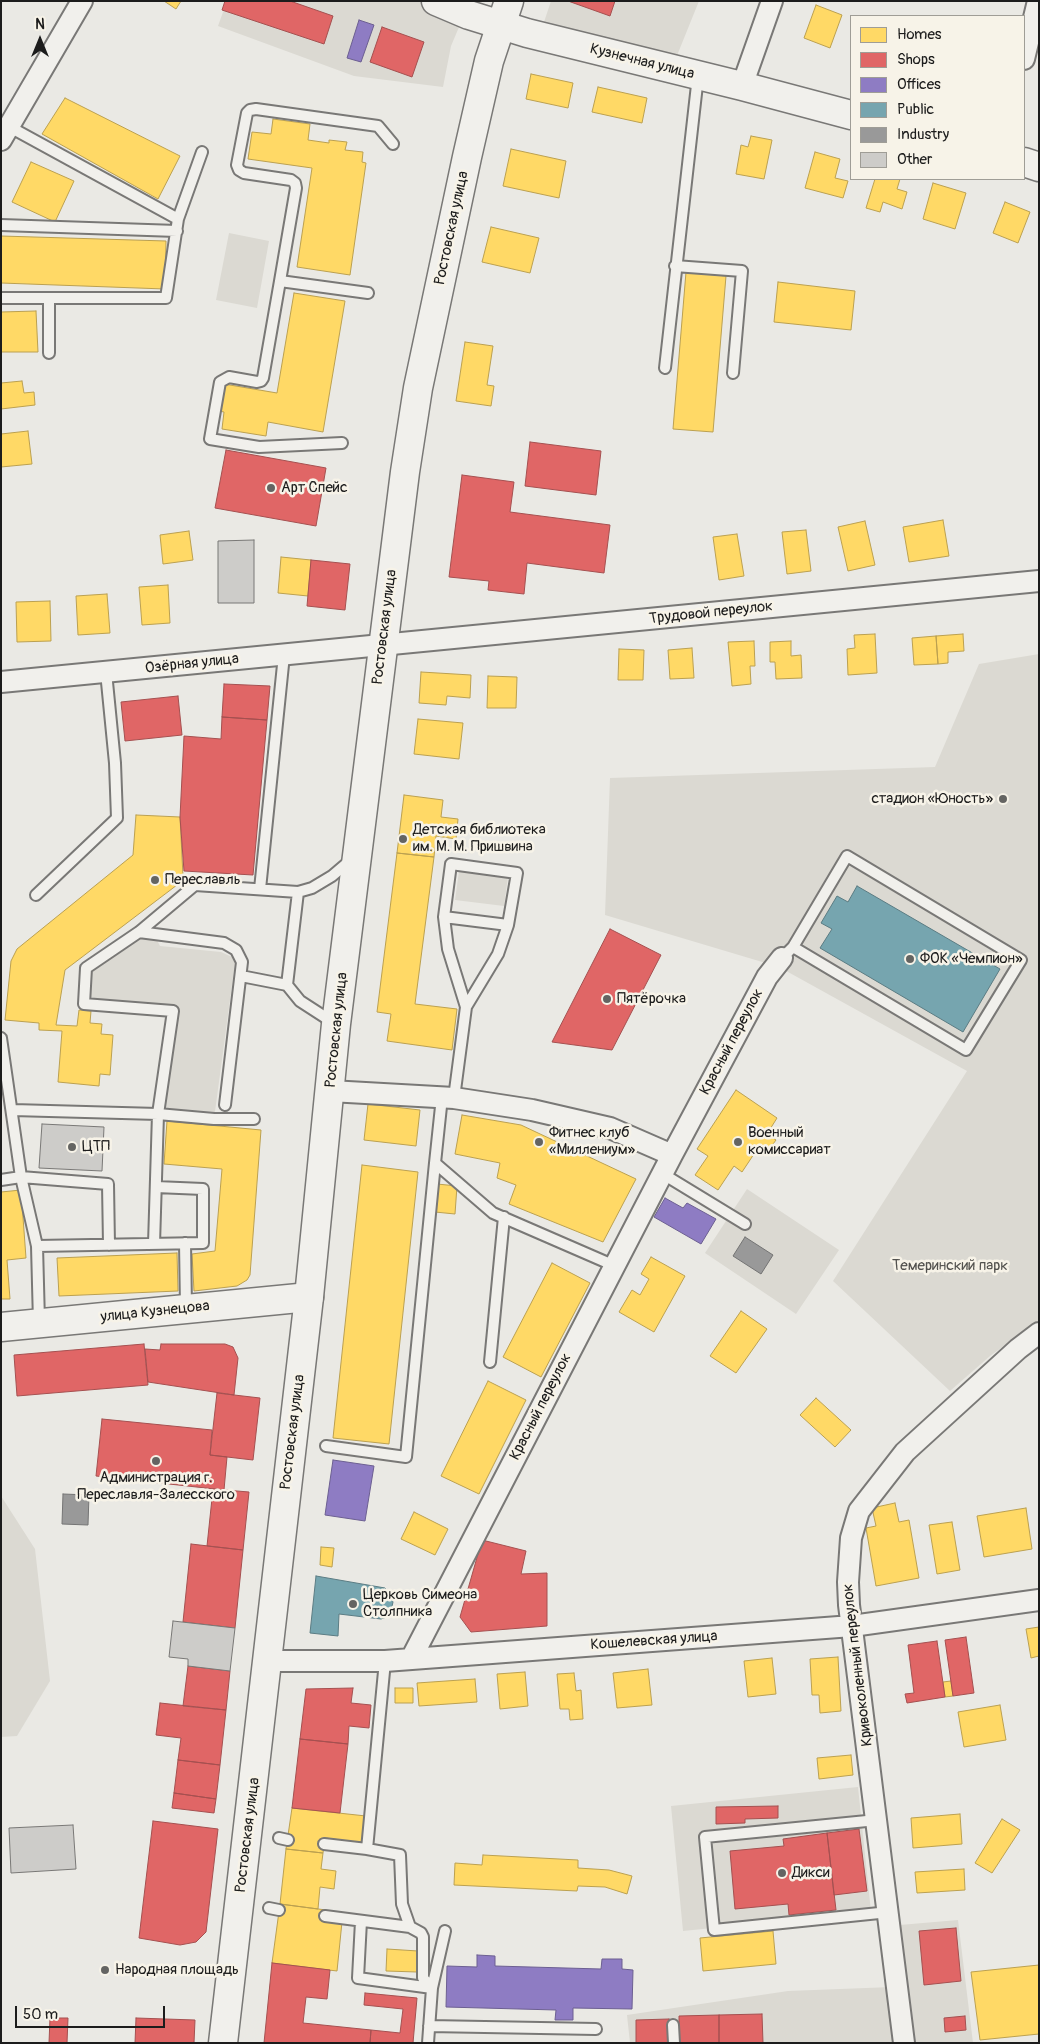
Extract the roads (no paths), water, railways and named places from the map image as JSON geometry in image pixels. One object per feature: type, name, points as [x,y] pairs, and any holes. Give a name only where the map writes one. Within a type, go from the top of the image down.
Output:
[{"type":"main road","name":"Кузнечная улица","points":[[436,1],[469,15],[505,13],[526,33],[742,86],[850,116]]},
{"type":"main road","name":"Ростовская улица","points":[[223,2043],[309,1297],[336,1024],[405,472],[418,388],[467,157],[489,61],[505,13]]},
{"type":"main road","points":[[1025,162],[1039,167]]},
{"type":"main road","name":"улица Кузнецова","points":[[1,1327],[309,1297]]},
{"type":"street","points":[[5,133],[82,1]]},
{"type":"street","points":[[742,86],[772,1]]},
{"type":"street","points":[[1025,55],[1038,1]]},
{"type":"street","name":"Трудовой переулок","points":[[383,645],[1039,582]]},
{"type":"street","name":"Озёрная улица","points":[[1,682],[383,645]]},
{"type":"street","name":"Красный переулок","points":[[411,1659],[672,1155],[768,977],[787,952]]},
{"type":"street","points":[[330,1091],[448,1098],[532,1110],[610,1128],[672,1155]]},
{"type":"street","name":"Кривоколенный переулок","points":[[904,2043],[852,1626],[848,1582],[851,1538],[860,1511],[905,1452],[1018,1349],[1039,1333]]},
{"type":"street","name":"Кошелевская улица","points":[[267,1661],[385,1661],[852,1626],[1039,1600]]},
{"type":"lane","points":[[665,368],[675,266],[699,76]]},
{"type":"lane","points":[[342,443],[259,447],[210,438],[220,382],[229,377],[257,382],[262,381],[296,188],[295,183],[291,180],[244,173],[239,170],[237,165],[247,113],[250,110],[256,109],[378,126],[393,144]]},
{"type":"lane","points":[[5,133],[178,218]]},
{"type":"lane","points":[[1,298],[166,298],[178,218],[202,152]]},
{"type":"lane","points":[[1,225],[177,230]]},
{"type":"lane","points":[[675,266],[742,271],[733,373]]},
{"type":"lane","points":[[280,281],[368,293]]},
{"type":"lane","points":[[48,354],[49,298]]},
{"type":"lane","points":[[260,889],[284,655]]},
{"type":"lane","points":[[36,895],[117,818],[115,763],[106,672]]},
{"type":"lane","points":[[154,1244],[158,1114],[173,1011],[84,1004],[86,968],[138,932],[195,885],[298,892],[312,888],[332,876],[357,856]]},
{"type":"lane","points":[[847,856],[1021,960],[966,1050],[787,952],[847,856]]},
{"type":"lane","points":[[326,1446],[406,1457],[435,1163],[466,1007],[498,954],[508,925],[517,873],[451,864],[444,917],[448,949],[466,1007]]},
{"type":"lane","points":[[287,984],[298,892]]},
{"type":"lane","points":[[444,917],[508,925]]},
{"type":"lane","points":[[138,932],[224,943],[236,950],[242,962],[225,1105]]},
{"type":"lane","points":[[241,976],[287,984],[300,1001],[336,1024]]},
{"type":"lane","points":[[1,1038],[13,1110],[20,1177],[37,1246],[39,1324]]},
{"type":"lane","points":[[13,1110],[158,1114],[214,1120],[254,1119]]},
{"type":"lane","points":[[435,1163],[493,1213],[615,1266]]},
{"type":"lane","points":[[662,1174],[745,1224]]},
{"type":"lane","points":[[1,1180],[20,1177],[108,1184],[110,1245]]},
{"type":"lane","points":[[37,1246],[203,1243],[203,1189],[156,1187]]},
{"type":"lane","points":[[490,1362],[504,1217]]},
{"type":"lane","points":[[185,1243],[186,1309]]},
{"type":"lane","points":[[367,1849],[385,1661]]},
{"type":"lane","points":[[877,1820],[705,1837],[714,1930],[889,1912]]},
{"type":"lane","points":[[324,1844],[400,1855],[402,1904],[410,1927]]},
{"type":"lane","points":[[325,1916],[410,1927],[421,1933],[423,1937],[422,1978],[432,1988]]},
{"type":"lane","points":[[361,1921],[358,1978],[432,1988]]},
{"type":"lane","points":[[428,2043],[432,1988],[445,1931]]},
{"type":"lane","points":[[429,2026],[596,2029]]},
{"type":"lane","points":[[673,2026],[674,2043]]},
{"type":"place","name":"Арт Спейс","points":[[271,488]]},
{"type":"place","name":"стадион «Юность»","points":[[1003,799]]},
{"type":"place","name":"Детская библиотека им. М. М. Пришвина","points":[[403,839]]},
{"type":"place","name":"Переславль","points":[[155,880]]},
{"type":"place","name":"ФОК «Чемпион»","points":[[910,959]]},
{"type":"place","name":"Пятёрочка","points":[[607,999]]},
{"type":"place","name":"Фитнес клуб «Миллениум»","points":[[539,1142]]},
{"type":"place","name":"Военный комиссариат","points":[[738,1142]]},
{"type":"place","name":"ЦТП","points":[[72,1147]]},
{"type":"place","name":"Администрация г. Переславля-Залесского","points":[[156,1461]]},
{"type":"place","name":"Церковь Симеона Столпника","points":[[353,1604]]},
{"type":"place","name":"Дикси","points":[[782,1873]]},
{"type":"place","name":"Народная площадь","points":[[105,1970]]},
{"type":"park label","name":"Темеринский парк","points":[[950,1266]]}]
